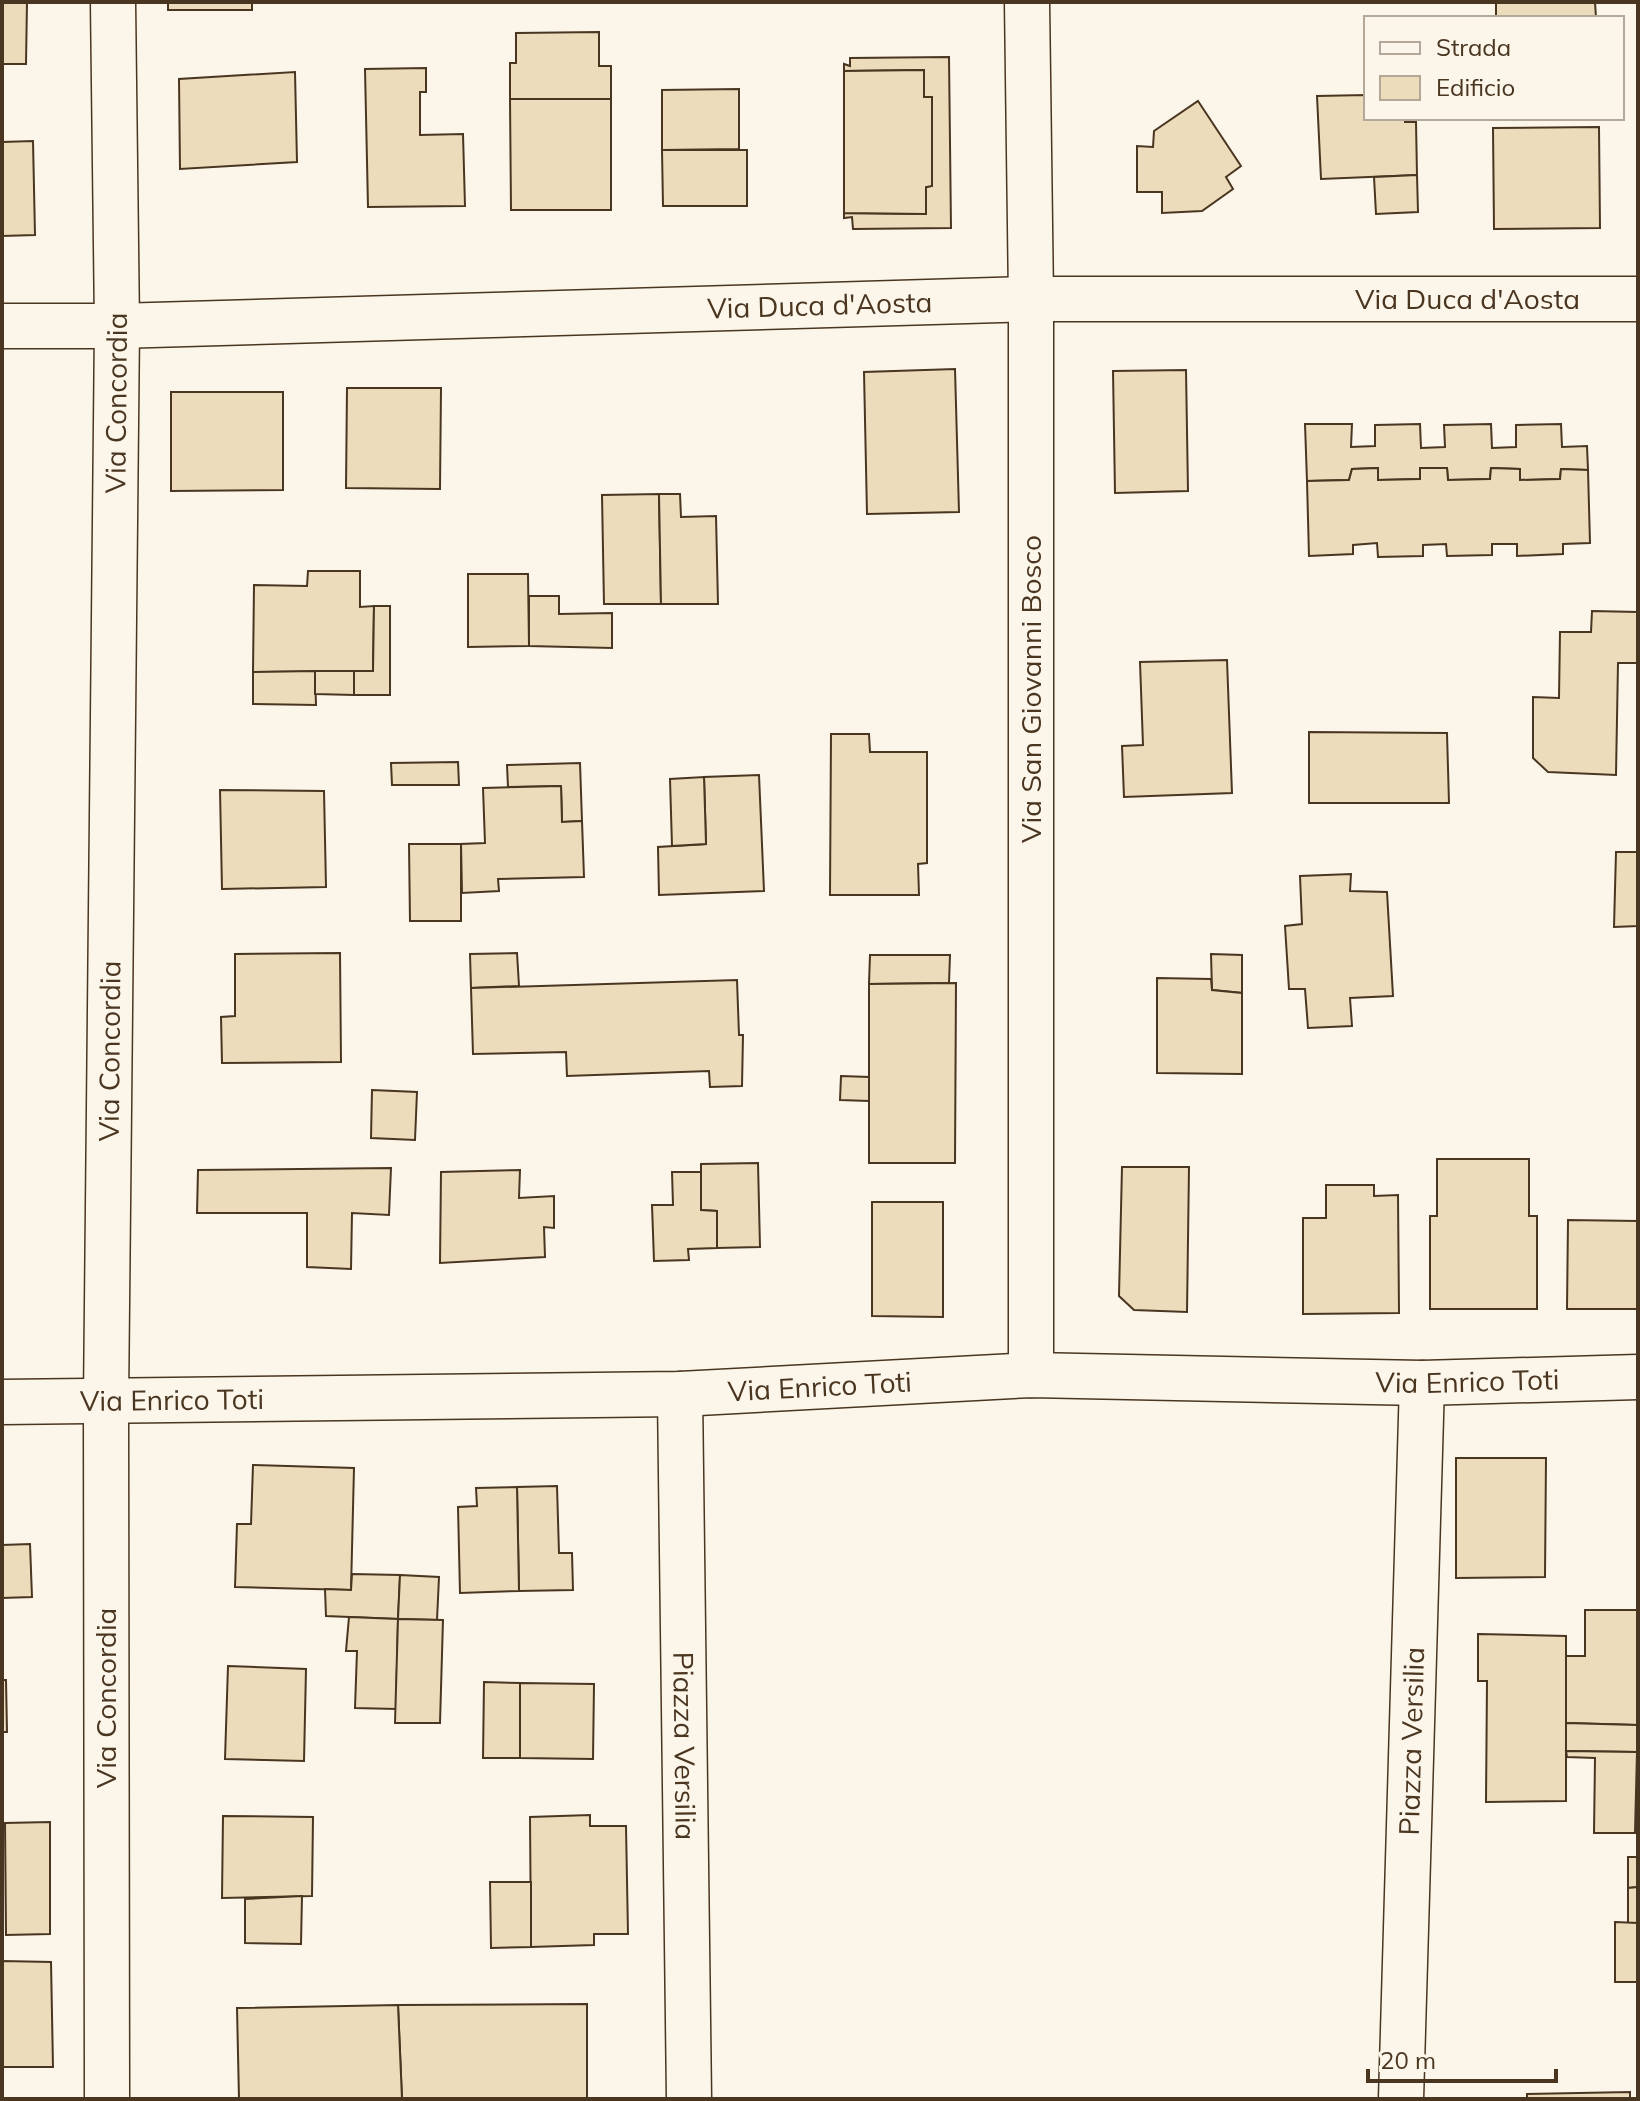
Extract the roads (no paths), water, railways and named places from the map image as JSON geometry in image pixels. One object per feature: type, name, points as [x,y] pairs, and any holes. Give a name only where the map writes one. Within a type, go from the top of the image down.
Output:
[{"type":"street","name":"Via Concordia","points":[[107,2099],[106,1402],[117,326],[113,2]]},
{"type":"street","name":"Via San Giovanni Bosco","points":[[1027,2],[1031,299],[1031,1375]]},
{"type":"street","name":"Via Duca d'Aosta","points":[[2,326],[117,326],[1031,299],[1638,299]]},
{"type":"street","name":"Via Enrico Toti","points":[[2,1402],[680,1394],[1031,1375],[1422,1383],[1638,1377]]},
{"type":"street","name":"Piazza Versilia","points":[[1401,2099],[1422,1383]]},
{"type":"street","name":"Piazza Versilia","points":[[680,1394],[689,2099]]}]
